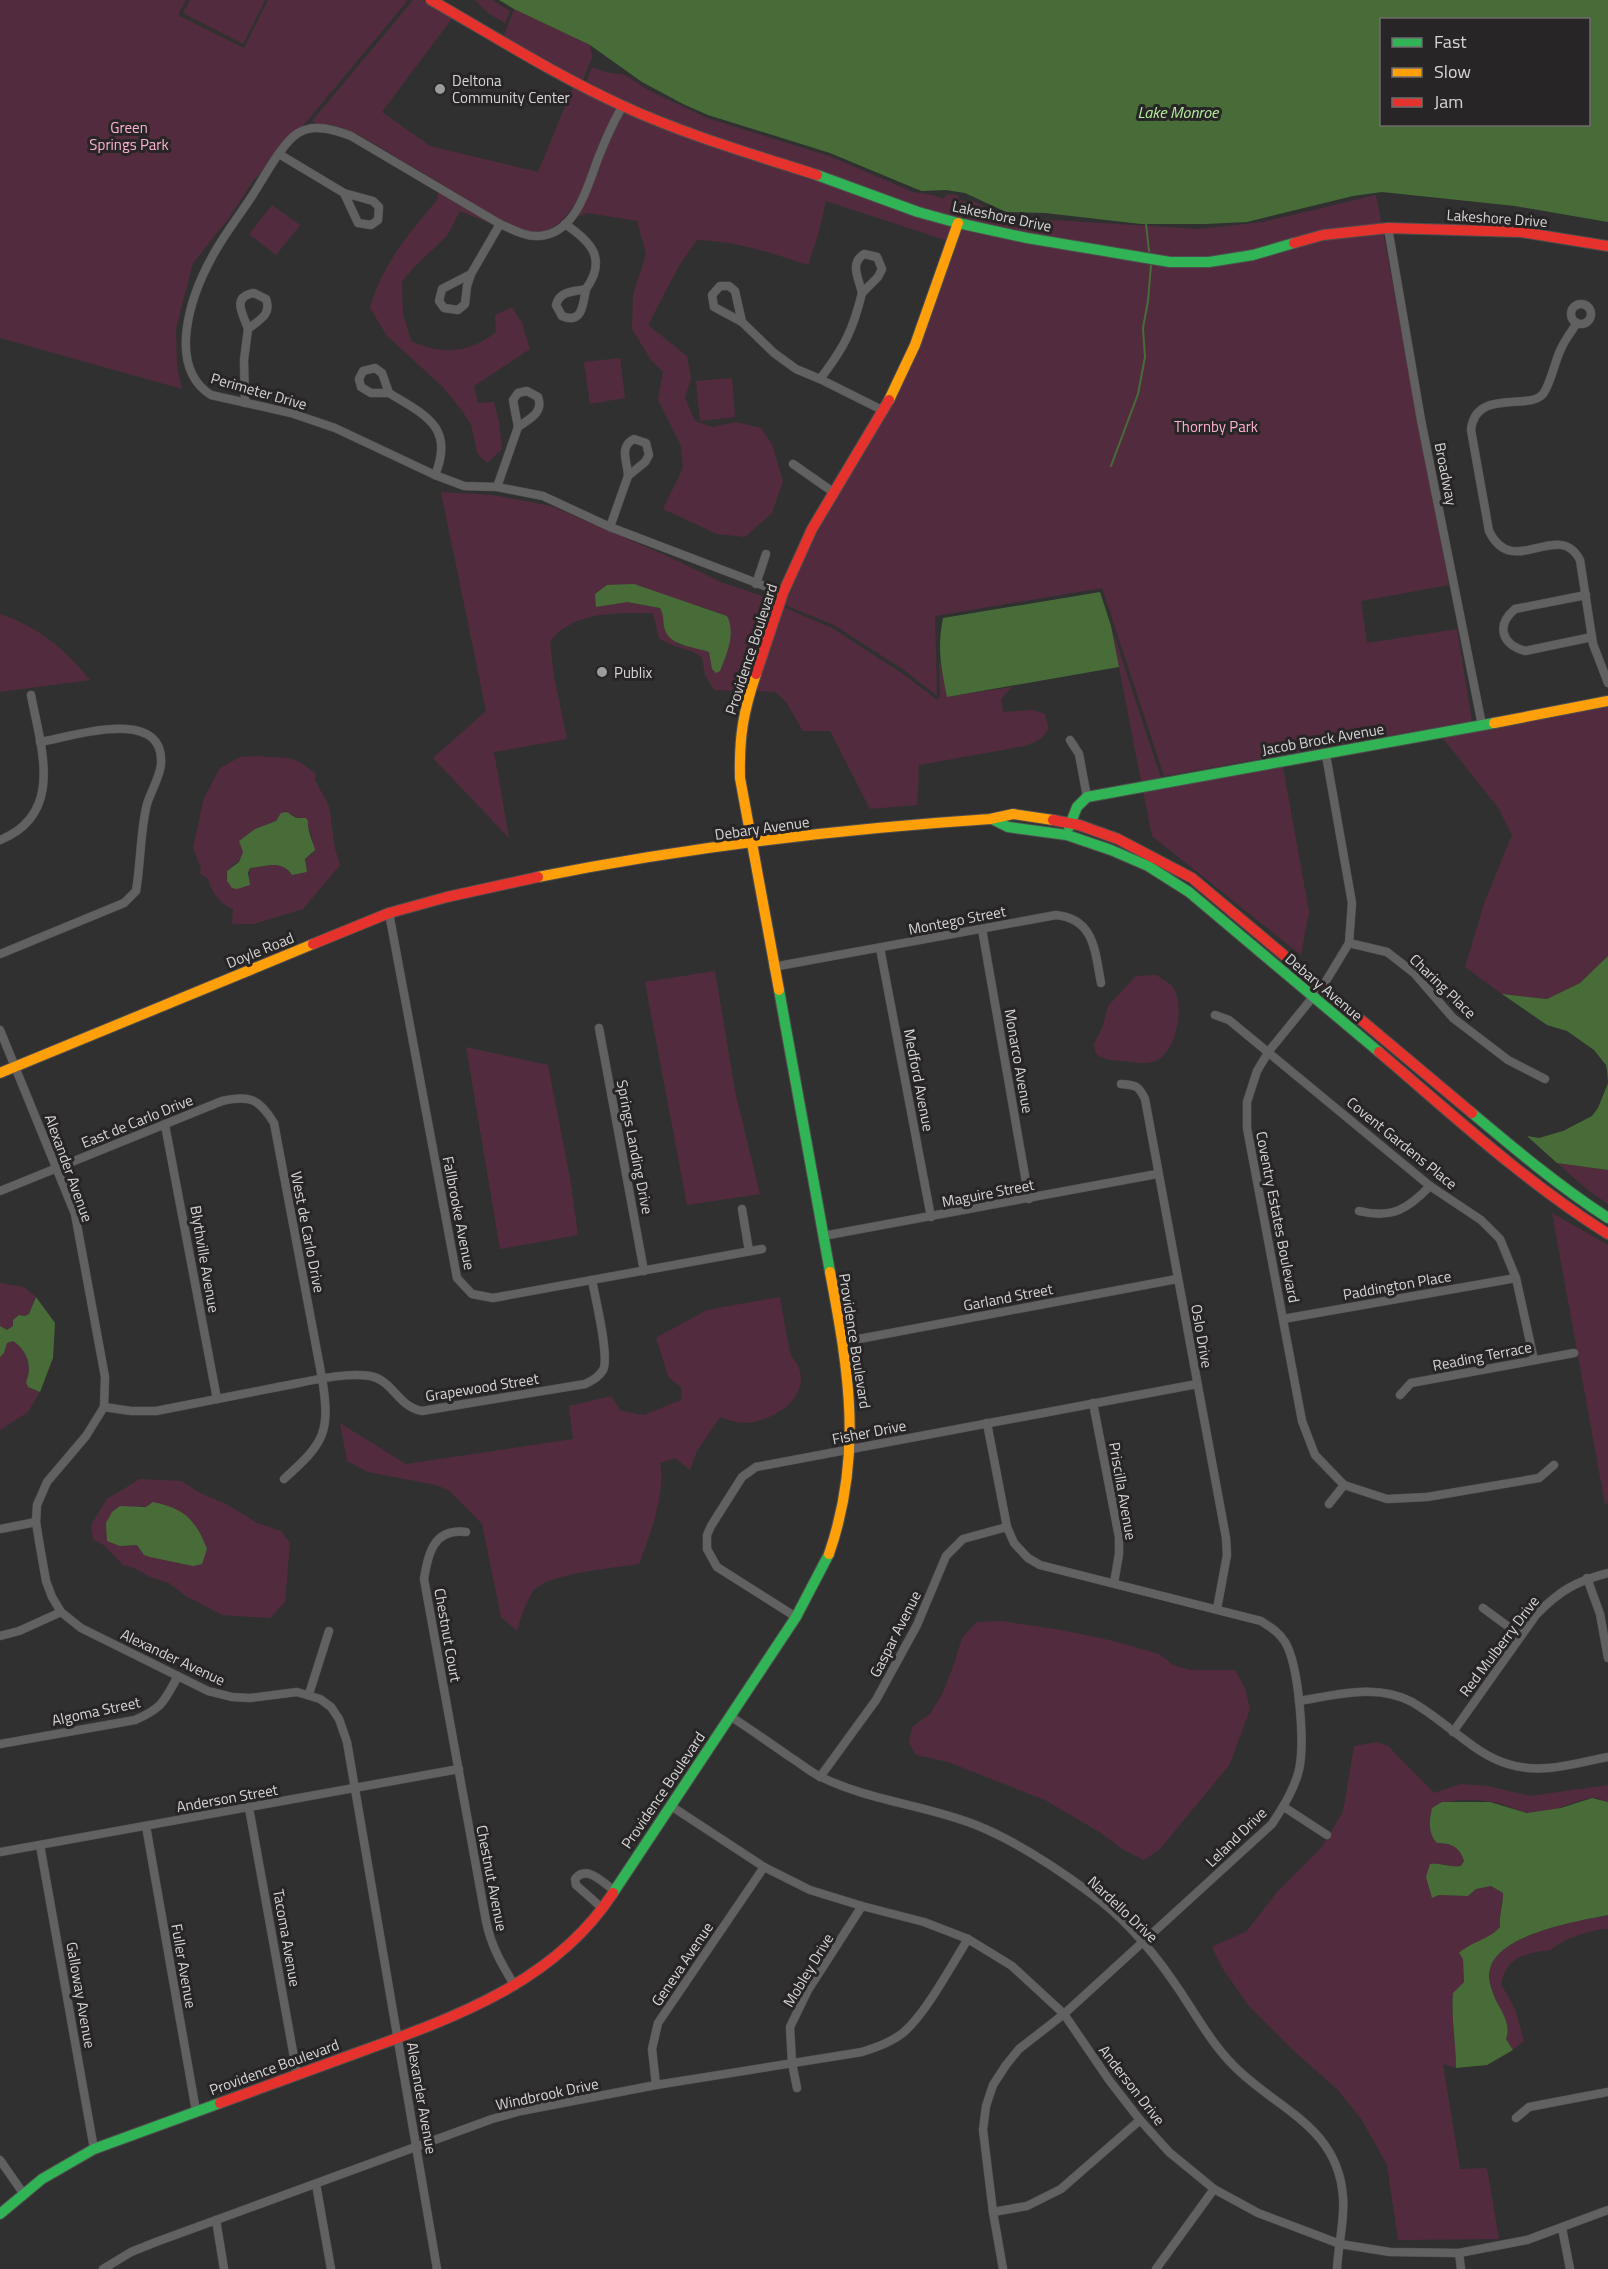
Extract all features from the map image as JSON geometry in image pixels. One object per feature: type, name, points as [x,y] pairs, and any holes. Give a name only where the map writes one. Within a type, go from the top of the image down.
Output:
[{"type":"main road","name":"Lakeshore Drive","points":[[431,0],[559,73],[623,106],[710,141],[823,177],[918,212],[1038,240],[1180,262],[1209,262],[1253,255],[1323,235],[1388,228],[1521,232],[1608,246]]},
{"type":"main road","name":"Providence Boulevard","points":[[0,2214],[23,2193],[94,2149],[398,2038],[485,2002],[515,1986],[558,1954],[581,1933],[615,1891],[796,1617],[828,1556],[840,1520],[851,1449],[850,1399],[843,1342],[751,844],[740,778],[739,743],[746,704],[783,593],[812,530],[833,492],[884,411],[923,325],[958,223]]},
{"type":"main road","name":"Jacob Brock Avenue","points":[[1087,797],[1608,701]]},
{"type":"main road","points":[[1066,835],[1077,807],[1087,797]]},
{"type":"main road","name":"Debary Avenue","points":[[538,877],[590,867],[751,844],[939,821],[992,819],[1008,814],[1070,822],[1114,837],[1150,853],[1192,878],[1533,1164],[1577,1198],[1608,1218]]},
{"type":"main road","name":"Debary Avenue","points":[[992,819],[1008,827],[1066,835],[1111,850],[1148,866],[1189,892],[1520,1172],[1571,1211],[1608,1234]]},
{"type":"main road","name":"Doyle Road","points":[[0,1073],[389,913],[445,897],[538,877]]},
{"type":"street","points":[[586,288],[567,292],[559,297],[557,309],[562,316],[570,319],[578,316],[583,308],[586,288],[595,271],[592,245],[584,236],[565,224],[587,191],[600,154],[623,106]]},
{"type":"street","name":"Perimeter Drive","points":[[565,224],[546,235],[520,233],[500,224],[351,136],[328,128],[311,129],[298,133],[279,154],[212,257],[193,302],[187,326],[186,359],[195,382],[211,395],[291,413],[334,428],[464,486],[498,487],[543,496],[610,527],[783,593]]},
{"type":"street","points":[[279,154],[344,193],[373,201],[379,207],[378,220],[371,225],[358,223],[344,193]]},
{"type":"street","points":[[471,274],[442,289],[439,301],[444,308],[453,311],[465,304],[471,274],[500,224]]},
{"type":"street","name":"Broadway","points":[[1388,228],[1421,420],[1482,725]]},
{"type":"street","points":[[820,379],[837,358],[850,334],[862,293],[878,277],[882,269],[880,260],[873,254],[860,256],[856,263],[862,293]]},
{"type":"street","points":[[742,322],[735,291],[724,285],[717,288],[712,295],[714,307],[742,322],[796,369],[884,411]]},
{"type":"street","points":[[245,403],[244,360],[248,329],[240,303],[245,296],[259,294],[268,304],[267,313],[248,329]]},
{"type":"street","points":[[1577,323],[1561,348],[1543,394],[1533,399],[1486,407],[1472,422],[1471,430],[1489,531],[1493,539],[1500,547],[1514,552],[1555,544],[1568,547],[1580,560],[1592,637],[1608,683]]},
{"type":"street","points":[[498,487],[518,427],[513,400],[522,391],[531,392],[540,402],[539,411],[518,427]]},
{"type":"street","points":[[389,393],[430,419],[440,434],[443,448],[435,475]]},
{"type":"street","points":[[610,527],[628,476],[625,447],[630,441],[642,440],[648,446],[650,454],[645,462],[628,476]]},
{"type":"street","points":[[793,464],[833,492]]},
{"type":"street","points":[[756,584],[766,554]]},
{"type":"street","points":[[1586,595],[1515,609],[1508,615],[1503,633],[1514,648],[1525,651],[1592,637]]},
{"type":"street","points":[[0,840],[15,834],[28,821],[37,807],[43,790],[45,774],[31,695]]},
{"type":"street","points":[[0,954],[124,903],[136,891],[147,804],[161,765],[159,750],[150,735],[138,729],[120,728],[40,742]]},
{"type":"street","points":[[1070,740],[1079,754],[1087,797]]},
{"type":"street","name":"Coventry Estates Boulevard","points":[[1326,754],[1352,903],[1349,943],[1326,981],[1269,1051],[1257,1071],[1247,1102],[1247,1128],[1302,1421],[1315,1455],[1344,1485],[1387,1499],[1427,1497],[1539,1478],[1554,1466]]},
{"type":"street","name":"Fallbrooke Avenue","points":[[389,913],[457,1278],[472,1294],[493,1298],[762,1249]]},
{"type":"street","name":"Montego Street","points":[[773,967],[1056,915],[1067,916],[1079,922],[1087,930],[1094,948],[1101,983]]},
{"type":"street","name":"Monarco Avenue","points":[[982,929],[1029,1198]]},
{"type":"street","name":"Charing Place","points":[[1349,943],[1387,952],[1414,973],[1453,1018],[1508,1060],[1545,1079]]},
{"type":"street","name":"Medford Avenue","points":[[880,948],[931,1217]]},
{"type":"street","name":"Covent Gardens Place","points":[[1215,1015],[1229,1020],[1269,1051],[1430,1186],[1481,1220],[1500,1239],[1516,1278],[1534,1360]]},
{"type":"street","name":"Springs Landing Drive","points":[[599,1029],[644,1271]]},
{"type":"street","name":"Alexander Avenue","points":[[0,1030],[75,1214],[105,1377],[104,1407],[86,1436],[47,1482],[37,1505],[36,1522],[46,1581],[61,1612],[81,1628],[208,1691],[232,1697],[250,1698],[291,1692],[309,1694],[331,1707],[339,1719],[347,1743],[437,2269]]},
{"type":"street","name":"Oslo Drive","points":[[1121,1083],[1135,1084],[1140,1088],[1145,1099],[1157,1174],[1226,1538],[1227,1555],[1217,1609]]},
{"type":"street","name":"East de Carlo Drive","points":[[0,1191],[222,1101],[239,1097],[252,1099]]},
{"type":"street","name":"West de Carlo Drive","points":[[252,1099],[266,1110],[274,1123],[327,1414],[321,1439],[313,1452],[284,1479]]},
{"type":"street","name":"Blythville Avenue","points":[[165,1125],[217,1399]]},
{"type":"street","name":"Maguire Street","points":[[823,1236],[1157,1174]]},
{"type":"street","points":[[1359,1211],[1377,1215],[1395,1212],[1413,1204],[1430,1186]]},
{"type":"street","points":[[742,1209],[749,1251]]},
{"type":"street","name":"Paddington Place","points":[[1283,1319],[1516,1278]]},
{"type":"street","name":"Garland Street","points":[[843,1342],[1178,1279]]},
{"type":"street","name":"Grapewood Street","points":[[104,1407],[131,1411],[156,1411],[322,1378],[374,1377],[391,1388],[406,1405],[422,1411],[585,1384],[601,1373],[606,1359],[592,1280]]},
{"type":"street","name":"Reading Terrace","points":[[1400,1395],[1411,1383],[1574,1353]]},
{"type":"street","name":"Fisher Drive","points":[[796,1617],[717,1566],[707,1549],[707,1535],[711,1526],[742,1477],[756,1467],[1197,1384]]},
{"type":"street","name":"Priscilla Avenue","points":[[1093,1403],[1119,1538],[1114,1583]]},
{"type":"street","name":"Leland Drive","points":[[987,1423],[1007,1527],[1014,1543],[1028,1558],[1040,1565],[1260,1621],[1275,1630],[1284,1640],[1290,1652],[1302,1732],[1299,1769],[1284,1807],[1272,1824],[1064,2014],[1019,2049],[993,2085],[986,2106],[983,2130],[993,2212],[1004,2269]]},
{"type":"street","points":[[1329,1504],[1344,1485]]},
{"type":"street","points":[[0,1529],[36,1522]]},
{"type":"street","name":"Gaspar Avenue","points":[[820,1777],[876,1700],[917,1625],[946,1556],[963,1539],[1007,1527]]},
{"type":"street","name":"Chestnut Court","points":[[459,1769],[424,1579],[427,1559],[439,1539],[455,1531],[466,1532]]},
{"type":"street","name":"Red Mulberry Drive","points":[[1453,1732],[1536,1615],[1552,1599],[1569,1587],[1587,1578],[1608,1573]]},
{"type":"street","points":[[1587,1578],[1600,1614],[1608,1658]]},
{"type":"street","points":[[1483,1608],[1521,1636]]},
{"type":"street","points":[[0,1636],[19,1631],[61,1612]]},
{"type":"street","points":[[309,1694],[329,1631]]},
{"type":"street","name":"Algoma Street","points":[[0,1744],[135,1720],[147,1715],[166,1700],[178,1676]]},
{"type":"street","points":[[1299,1701],[1356,1691],[1386,1694],[1411,1702],[1482,1753],[1508,1765],[1531,1769],[1553,1768],[1608,1757]]},
{"type":"street","name":"Nardello Drive","points":[[730,1716],[820,1777],[875,1798],[943,1814],[977,1825],[1020,1846],[1091,1893],[1143,1942],[1210,2037],[1234,2066],[1259,2088],[1300,2117],[1317,2134],[1334,2158],[1343,2195],[1344,2212],[1337,2269]]},
{"type":"street","name":"Anderson Street","points":[[0,1852],[459,1769]]},
{"type":"street","name":"Chestnut Avenue","points":[[459,1769],[490,1941],[515,1986]]},
{"type":"street","name":"Anderson Drive","points":[[671,1806],[764,1867],[810,1890],[924,1922],[968,1940],[1012,1966],[1064,2014],[1109,2080],[1169,2152],[1214,2189],[1258,2213],[1340,2244],[1390,2252],[1459,2253],[1517,2242],[1608,2210]]},
{"type":"street","points":[[1284,1807],[1327,1835]]},
{"type":"street","name":"Tacoma Avenue","points":[[249,1808],[297,2074]]},
{"type":"street","name":"Fuller Avenue","points":[[146,1826],[196,2111]]},
{"type":"street","name":"Galloway Avenue","points":[[40,1845],[94,2149]]},
{"type":"street","name":"Geneva Avenue","points":[[656,2085],[652,2049],[658,2023],[764,1867]]},
{"type":"street","points":[[602,1908],[576,1885],[575,1879],[578,1875],[585,1872],[590,1873],[615,1891]]},
{"type":"street","name":"Mobley Drive","points":[[797,2088],[792,2063],[790,2027],[808,1990],[862,1906]]},
{"type":"street","name":"Windbrook Drive","points":[[103,2269],[131,2252],[492,2119],[521,2111],[656,2085],[862,2052],[887,2043],[916,2019],[968,1940]]},
{"type":"street","points":[[1516,2118],[1529,2107],[1608,2092]]},
{"type":"street","points":[[993,2212],[1027,2206],[1061,2189],[1140,2120]]},
{"type":"street","points":[[0,2160],[23,2193]]},
{"type":"street","points":[[316,2184],[332,2269]]},
{"type":"street","points":[[1156,2269],[1214,2189]]},
{"type":"street","points":[[216,2220],[224,2269]]},
{"type":"street","points":[[1562,2228],[1570,2269]]},
{"type":"street","points":[[1459,2253],[1461,2269]]},
{"type":"green space","name":"Green Springs Park","points":[[0,0],[186,0],[178,15],[244,48],[268,0],[408,0],[307,121],[253,181],[229,218],[193,263],[176,328],[177,367],[182,389],[0,338]]},
{"type":"green space","points":[[190,0],[265,0],[243,44],[183,13]]},
{"type":"green space","points":[[413,0],[422,0],[453,17],[382,112],[430,146],[538,172],[574,85],[617,108],[577,200],[566,216],[553,227],[537,232],[514,226],[356,133],[312,121]]},
{"type":"green space","points":[[475,0],[492,0],[510,11],[505,23],[488,13]]},
{"type":"green space","points":[[514,9],[590,45],[592,57],[582,83],[503,39]]},
{"type":"green space","points":[[592,67],[625,75],[648,90],[707,118],[829,156],[913,192],[943,199],[947,194],[957,195],[960,200],[968,202],[961,220],[745,148],[665,118],[586,82]]},
{"type":"green space","points":[[625,111],[953,226],[948,241],[826,201],[808,265],[740,245],[697,240],[680,264],[648,325],[687,356],[691,378],[685,398],[695,421],[713,427],[736,422],[761,428],[772,444],[783,481],[772,513],[745,537],[717,534],[663,509],[683,468],[681,446],[658,400],[663,372],[651,360],[632,329],[633,295],[646,254],[637,221],[588,213],[574,218],[589,193],[617,124]]},
{"type":"green space","points":[[438,191],[494,225],[460,211],[447,236],[414,267],[402,282],[403,314],[411,341],[444,350],[475,345],[496,332],[495,315],[512,307],[522,323],[530,349],[474,386],[478,403],[494,402],[499,422],[502,449],[487,463],[477,453],[471,424],[460,408],[443,387],[387,336],[370,308],[381,277],[406,238],[437,200]]},
{"type":"green space","name":"Thornby Park","points":[[1376,195],[1449,585],[1361,601],[1367,643],[1457,629],[1472,721],[1164,776],[1102,588],[935,616],[937,696],[904,670],[834,625],[785,605],[838,491],[934,303],[972,200],[1002,217],[1198,229],[1263,222]]},
{"type":"green space","points":[[272,205],[300,225],[276,255],[249,234]]},
{"type":"green space","points":[[620,358],[625,398],[590,404],[584,362]]},
{"type":"green space","points":[[732,378],[735,417],[700,421],[696,381]]},
{"type":"green space","points":[[441,492],[493,495],[551,506],[721,582],[776,601],[746,691],[714,690],[705,675],[702,657],[659,638],[653,613],[619,613],[585,618],[559,632],[550,641],[554,677],[567,739],[494,752],[509,838],[433,758],[486,711]],"holes":[[[627,602],[699,606],[727,616],[729,623],[729,636],[712,669],[709,652],[679,645],[664,629],[664,615],[660,608]]]},
{"type":"green space","points":[[783,607],[832,628],[903,674],[937,700],[940,697],[939,659],[947,697],[1012,687],[1001,699],[1003,712],[1032,710],[1045,714],[1049,729],[1041,739],[1025,746],[919,765],[917,805],[870,809],[830,731],[803,731],[786,702],[775,692],[754,691]]},
{"type":"green space","points":[[0,614],[26,625],[50,640],[90,680],[0,692]]},
{"type":"green space","points":[[1111,626],[1161,778],[1141,781]]},
{"type":"green space","points":[[1608,706],[1608,956],[1580,983],[1547,999],[1502,994],[1465,967],[1485,901],[1512,835],[1499,809],[1442,737]]},
{"type":"green space","points":[[240,757],[289,758],[300,762],[316,774],[315,780],[329,806],[335,849],[340,865],[303,909],[254,924],[232,923],[233,909],[221,901],[211,888],[208,879],[200,874],[201,868],[193,848],[204,798],[220,768]],"holes":[[[292,814],[296,818],[301,817],[312,839],[313,853],[305,859],[307,872],[292,875],[278,865],[250,868],[249,878],[237,889],[231,886],[226,875],[242,857],[243,849],[239,841],[255,829],[276,821],[278,818]]]},
{"type":"green space","points":[[1283,767],[1309,912],[1301,955],[1152,836],[1143,790]]},
{"type":"green space","points":[[715,971],[735,1091],[760,1194],[687,1205],[645,982]]},
{"type":"green space","points":[[1156,975],[1172,986],[1176,994],[1179,1015],[1174,1038],[1163,1056],[1155,1061],[1139,1063],[1109,1059],[1096,1054],[1094,1044],[1103,1026],[1108,1006],[1136,976]]},
{"type":"green space","points":[[466,1047],[548,1065],[570,1178],[578,1235],[500,1249]]},
{"type":"green space","points":[[1557,1163],[1608,1170],[1608,1204],[1588,1190]]},
{"type":"green space","points":[[1552,1213],[1608,1245],[1608,1503],[1605,1504]]},
{"type":"green space","points":[[0,1283],[24,1287],[36,1297],[29,1314],[19,1315],[13,1320],[13,1326],[7,1330],[0,1326]]},
{"type":"green space","points":[[780,1297],[790,1352],[801,1376],[798,1392],[794,1398],[776,1414],[762,1420],[739,1422],[720,1417],[697,1451],[690,1470],[675,1458],[660,1463],[659,1500],[639,1564],[569,1575],[543,1583],[530,1596],[517,1631],[501,1617],[482,1524],[450,1491],[436,1485],[368,1472],[347,1461],[340,1423],[406,1464],[573,1439],[569,1406],[611,1396],[621,1411],[644,1415],[681,1400],[682,1388],[669,1378],[656,1338],[707,1310]]},
{"type":"green space","points":[[13,1341],[22,1349],[29,1365],[26,1382],[28,1387],[40,1392],[28,1412],[0,1430],[0,1357],[7,1343]]},
{"type":"green space","points":[[140,1479],[182,1481],[257,1523],[281,1531],[290,1543],[285,1602],[270,1618],[222,1615],[186,1596],[169,1583],[123,1565],[105,1546],[93,1539],[91,1525],[107,1499]],"holes":[[[140,1506],[172,1511],[188,1518],[193,1533],[193,1566],[144,1555],[137,1545],[120,1546],[120,1507]]]},
{"type":"green space","points":[[1001,1621],[1109,1640],[1159,1654],[1173,1665],[1190,1670],[1235,1670],[1245,1688],[1250,1709],[1230,1764],[1160,1849],[1144,1860],[1122,1849],[1101,1833],[1045,1800],[948,1762],[916,1755],[909,1743],[912,1727],[930,1714],[941,1696],[962,1638],[977,1622]]},
{"type":"green space","points":[[1377,1742],[1388,1746],[1434,1793],[1461,1784],[1488,1786],[1530,1796],[1608,1785],[1608,1802],[1590,1798],[1542,1812],[1526,1812],[1477,1800],[1457,1800],[1432,1809],[1430,1819],[1437,1843],[1454,1847],[1460,1852],[1464,1861],[1461,1866],[1453,1868],[1443,1863],[1432,1898],[1439,1895],[1468,1896],[1476,1889],[1491,1886],[1503,1893],[1500,1927],[1492,1935],[1459,1953],[1463,1959],[1464,1982],[1453,1993],[1456,2068],[1443,2064],[1460,2169],[1487,2168],[1499,2239],[1398,2240],[1387,2165],[1362,2120],[1338,2090],[1294,2051],[1249,2006],[1223,1969],[1212,1947],[1247,1931],[1277,1892],[1322,1847],[1326,1840],[1329,1841],[1332,1834],[1330,1833],[1343,1812],[1354,1746]]},
{"type":"green space","points":[[1608,1915],[1608,1929],[1578,1935],[1551,1950],[1519,1958],[1508,1967],[1501,1984],[1515,2009],[1524,2041],[1513,2050],[1506,2039],[1508,2028],[1490,1982],[1490,1969],[1496,1957],[1523,1938],[1541,1931]]},
{"type":"water","name":"Lake Monroe","points":[[499,0],[1608,0],[1608,222],[1515,206],[1382,192],[1353,196],[1247,222],[1141,224],[1045,213],[1006,212],[965,193],[946,190],[922,191],[830,153],[708,115],[642,82],[590,45]]},
{"type":"water","points":[[634,584],[727,616],[731,636],[720,671],[716,673],[712,669],[709,652],[682,645],[667,634],[660,608],[627,602],[596,607],[595,594],[607,585]]},
{"type":"water","points":[[1100,592],[1111,626],[1119,667],[947,697],[940,639],[943,618]]},
{"type":"water","points":[[287,812],[296,818],[306,818],[308,821],[315,850],[305,859],[307,872],[292,875],[278,865],[250,868],[248,873],[250,885],[237,889],[232,888],[227,881],[227,871],[239,862],[243,852],[239,841],[255,829],[276,821],[281,813]]},
{"type":"water","points":[[1608,956],[1608,1083],[1606,1065],[1594,1050],[1567,1031],[1547,1025],[1502,994],[1547,999],[1580,983]]},
{"type":"water","points":[[1608,1083],[1608,1170],[1557,1163],[1527,1136],[1539,1138],[1563,1131],[1592,1116],[1598,1108]]},
{"type":"water","points":[[36,1297],[55,1323],[53,1358],[40,1392],[28,1387],[26,1382],[29,1365],[18,1345],[13,1341],[7,1343],[0,1357],[0,1326],[7,1330],[13,1326],[13,1320],[19,1315],[29,1314]]},
{"type":"water","points":[[153,1502],[181,1512],[193,1523],[207,1549],[202,1564],[193,1566],[150,1557],[144,1555],[137,1545],[120,1546],[107,1541],[106,1523],[112,1512],[120,1506],[146,1507]]},
{"type":"water","points":[[1592,1798],[1608,1802],[1608,1915],[1541,1931],[1523,1938],[1496,1957],[1490,1969],[1490,1982],[1508,2027],[1506,2039],[1513,2050],[1487,2065],[1456,2068],[1453,1993],[1464,1982],[1463,1959],[1459,1953],[1491,1935],[1500,1927],[1503,1893],[1491,1886],[1476,1889],[1468,1896],[1439,1895],[1432,1898],[1426,1877],[1430,1864],[1461,1866],[1464,1861],[1460,1852],[1454,1847],[1437,1843],[1434,1839],[1430,1827],[1432,1808],[1442,1802],[1490,1802],[1527,1813],[1561,1808]]},
{"type":"waterway","points":[[1146,224],[1149,251]]},
{"type":"waterway","points":[[1111,466],[1138,394],[1145,357],[1143,328],[1151,265]]},
{"type":"traffic: fast","points":[[817,175],[918,212],[958,223],[1027,238],[1170,262],[1209,262],[1253,255],[1294,243]]},
{"type":"traffic: fast","points":[[1069,827],[1077,807],[1087,797],[1494,723]]},
{"type":"traffic: fast","points":[[992,819],[1008,827],[1067,835],[1148,866],[1189,892],[1379,1052]]},
{"type":"traffic: fast","points":[[779,990],[830,1272]]},
{"type":"traffic: fast","points":[[1472,1113],[1555,1181],[1608,1218]]},
{"type":"traffic: fast","points":[[613,1893],[796,1617],[829,1554]]},
{"type":"traffic: fast","points":[[0,2214],[42,2179],[94,2149],[220,2103]]},
{"type":"traffic: slow","points":[[889,400],[915,345],[958,223]]},
{"type":"traffic: slow","points":[[756,674],[743,725],[740,778],[779,990]]},
{"type":"traffic: slow","points":[[1494,723],[1608,701]]},
{"type":"traffic: slow","points":[[538,877],[763,840],[990,819],[1013,814],[1053,820]]},
{"type":"traffic: slow","points":[[0,1073],[313,944]]},
{"type":"traffic: slow","points":[[829,1554],[840,1518],[849,1448],[847,1379],[830,1272]]},
{"type":"traffic: jam","points":[[431,0],[550,69],[623,106],[695,135],[817,175]]},
{"type":"traffic: jam","points":[[1294,243],[1323,235],[1388,228],[1521,232],[1608,246]]},
{"type":"traffic: jam","points":[[756,674],[783,593],[812,529],[889,400]]},
{"type":"traffic: jam","points":[[1053,820],[1079,825],[1118,839],[1192,878],[1472,1113]]},
{"type":"traffic: jam","points":[[313,944],[389,913],[447,897],[538,877]]},
{"type":"traffic: jam","points":[[1379,1052],[1519,1170],[1577,1214],[1608,1234]]},
{"type":"traffic: jam","points":[[220,2103],[433,2024],[501,1992],[533,1973],[563,1950],[590,1924],[613,1893]]},
{"type":"place","name":"Deltona Community Center","points":[[440,89]]},
{"type":"place","name":"Publix","points":[[602,672]]}]
